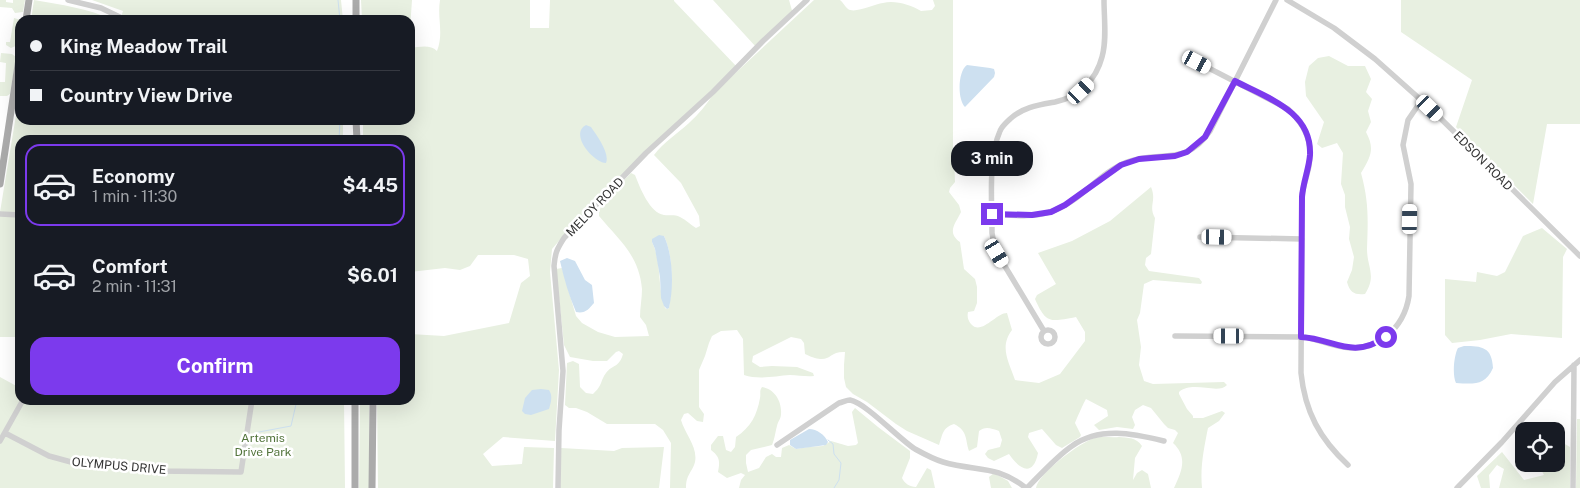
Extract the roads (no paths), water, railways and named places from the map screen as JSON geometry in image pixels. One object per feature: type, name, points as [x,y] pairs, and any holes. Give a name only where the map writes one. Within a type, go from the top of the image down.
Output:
[{"type":"main road","points":[[27,15],[29,0]]},
{"type":"main road","points":[[356,0],[356,15]]},
{"type":"main road","points":[[0,184],[15,85]]},
{"type":"main road","points":[[355,405],[355,488]]},
{"type":"main road","points":[[372,488],[373,405]]},
{"type":"street","points":[[68,0],[102,8],[116,15]]},
{"type":"street","name":"MELOY ROAD","points":[[558,488],[563,371],[554,266],[556,250],[564,238],[646,153],[808,0]]},
{"type":"street","points":[[1044,331],[997,253],[994,244],[992,233],[993,158],[1001,129],[1016,114],[1025,108],[1064,100],[1081,91],[1095,75],[1103,56],[1104,0]]},
{"type":"street","points":[[992,214],[1032,215],[1051,212],[1065,205],[1121,165],[1139,159],[1175,156],[1187,152],[1205,137],[1276,0]]},
{"type":"street","name":"EDSON ROAD","points":[[1287,0],[1317,17],[1352,41],[1421,100],[1580,256]]},
{"type":"street","points":[[1197,62],[1288,109],[1298,119],[1309,141],[1309,166],[1302,188],[1301,373],[1306,401],[1321,436],[1348,465]]},
{"type":"street","points":[[1175,336],[1301,337],[1314,338],[1345,348],[1361,347],[1379,342],[1392,332],[1403,316],[1409,296],[1411,184],[1403,145],[1408,120],[1421,100]]},
{"type":"street","points":[[0,213],[15,212]]},
{"type":"street","points":[[0,213],[15,215]]},
{"type":"street","points":[[1200,237],[1302,238]]},
{"type":"street","points":[[1457,488],[1509,435],[1555,382],[1580,360]]},
{"type":"street","points":[[1573,488],[1574,365]]},
{"type":"street","points":[[777,445],[839,403],[848,400],[867,410],[913,447],[934,459],[1002,473],[1026,488],[1071,446],[1090,437],[1121,433],[1164,441]]},
{"type":"street","points":[[0,441],[19,405]]},
{"type":"street","name":"OLYMPUS DRIVE","points":[[5,433],[49,456],[71,462],[119,464],[156,471],[241,472],[251,405]]},
{"type":"water","points":[[967,65],[994,69],[995,73],[994,77],[965,107],[961,98],[960,79]]},
{"type":"water","points":[[586,125],[591,127],[602,145],[606,154],[606,163],[589,153],[581,141],[581,129]]},
{"type":"water","points":[[659,235],[664,236],[667,244],[672,271],[672,291],[669,308],[667,309],[661,298],[660,277],[652,242],[652,239]]},
{"type":"water","points":[[567,258],[575,261],[585,280],[592,285],[594,303],[584,312],[576,312],[569,294],[560,261]]},
{"type":"water","points":[[1464,346],[1481,347],[1491,356],[1493,368],[1486,378],[1478,383],[1456,383],[1454,370],[1455,355],[1458,348]]},
{"type":"water","points":[[532,390],[549,390],[550,392],[549,409],[531,415],[525,414],[522,411],[525,398]]},
{"type":"water","points":[[809,429],[818,431],[823,435],[828,442],[826,445],[796,449],[790,445],[790,440]]},
{"type":"waterway","points":[[338,0],[340,15]]},
{"type":"waterway","points":[[339,135],[340,125]]},
{"type":"waterway","points":[[256,434],[291,426],[296,405]]},
{"type":"waterway","points":[[828,440],[833,444],[834,454],[841,463],[839,480],[834,488]]},
{"type":"park label","name":"Artemis Drive Park","points":[[263,445]]}]
